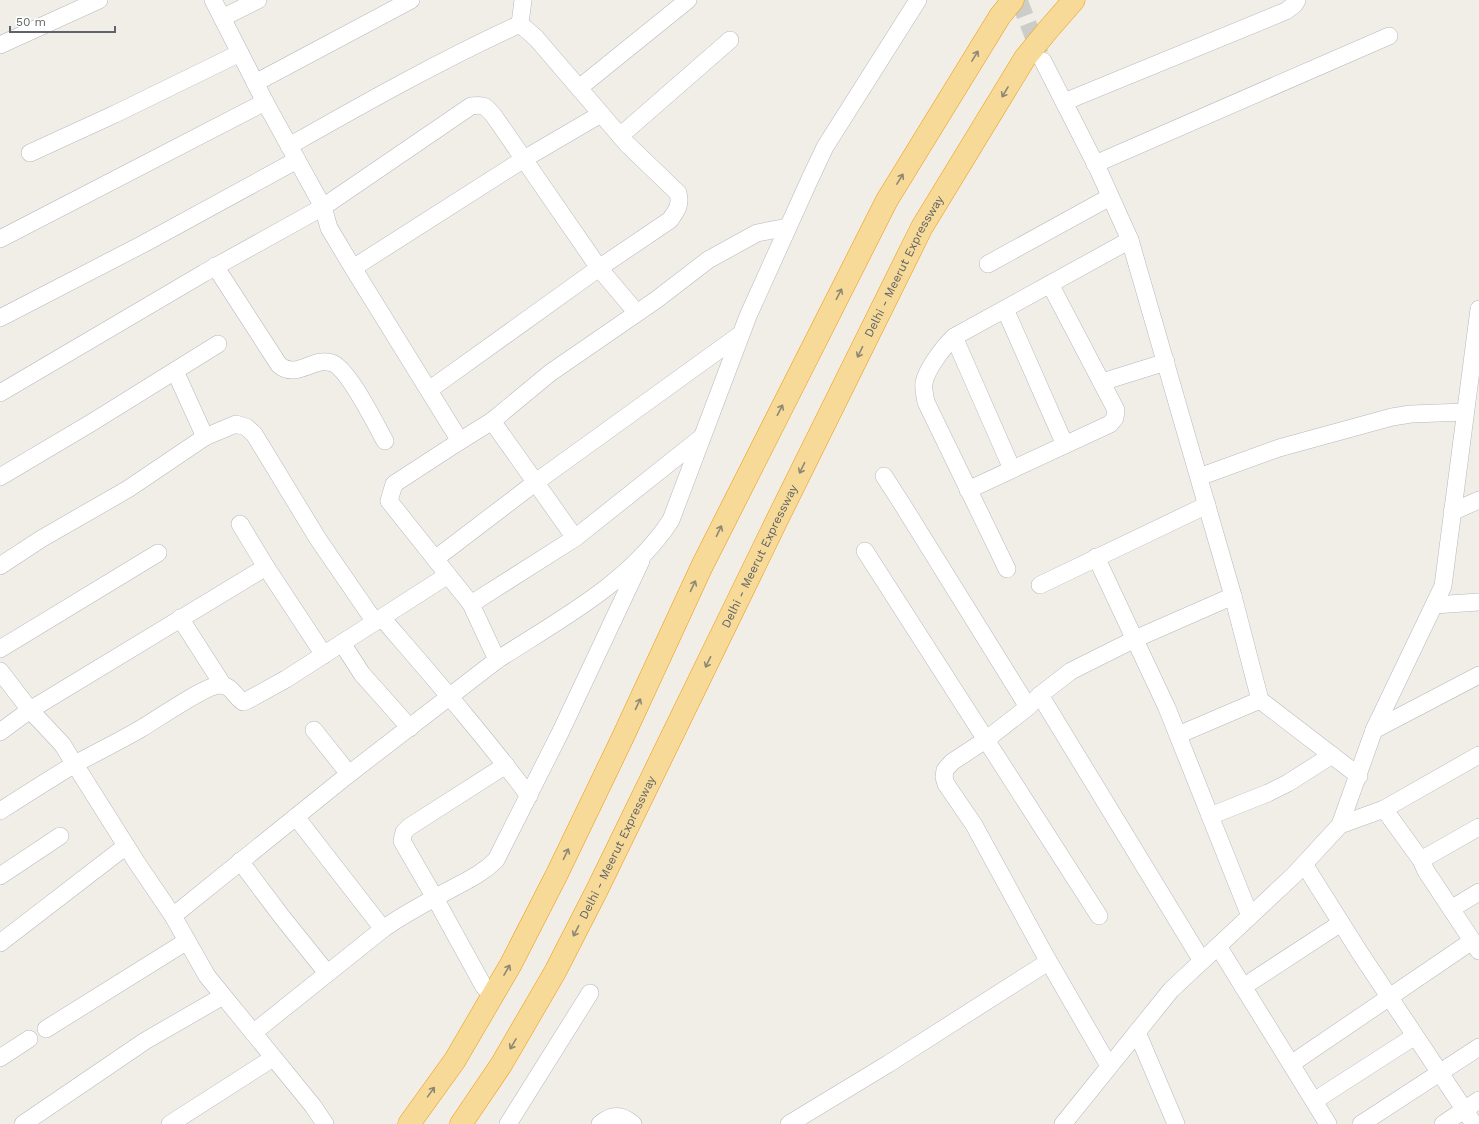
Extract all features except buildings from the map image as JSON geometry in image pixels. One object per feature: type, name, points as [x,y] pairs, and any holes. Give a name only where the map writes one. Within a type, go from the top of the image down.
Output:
[{"type":"highway","points":[[408,1124],[455,1060],[511,964],[557,874],[622,739],[702,566],[762,444],[887,200],[1000,16],[1013,0]]},
{"type":"highway","name":"Delhi - Meerut Expressway","points":[[461,1124],[501,1065],[555,972],[597,890],[777,520],[922,227],[1025,58],[1074,0]]},
{"type":"street","points":[[0,45],[99,0]]},
{"type":"street","points":[[213,0],[265,102],[323,207],[329,228],[460,441]]},
{"type":"street","points":[[222,18],[258,0]]},
{"type":"street","points":[[255,83],[411,0]]},
{"type":"street","points":[[520,24],[523,0]]},
{"type":"street","points":[[579,88],[688,0]]},
{"type":"street","points":[[172,916],[349,774],[497,660],[597,596],[643,556],[661,535],[671,520],[741,334],[825,147],[918,0]]},
{"type":"street","points":[[1064,102],[1286,11],[1298,0]]},
{"type":"street","points":[[429,390],[599,268],[670,220],[678,210],[680,201],[678,193],[620,136],[536,38],[520,24]]},
{"type":"street","points":[[0,318],[152,239],[293,153],[358,107],[460,53],[520,24]]},
{"type":"street","points":[[1095,164],[1389,36]]},
{"type":"street","points":[[620,136],[730,40]]},
{"type":"street","points":[[30,153],[116,114],[240,53]]},
{"type":"street","points":[[1043,61],[1095,164],[1130,240],[1233,596],[1260,700],[1359,776]]},
{"type":"street","points":[[0,239],[265,102]]},
{"type":"street","points":[[0,393],[215,266],[323,207],[471,106],[480,104],[487,107],[599,268],[636,312]]},
{"type":"street","points":[[353,268],[524,159],[601,114]]},
{"type":"street","points":[[988,264],[1110,197]]},
{"type":"street","points":[[497,660],[471,604],[389,501],[394,484],[492,421],[550,373],[636,312],[656,300],[708,260],[757,234],[788,227]]},
{"type":"street","points":[[1007,569],[926,402],[923,389],[924,380],[934,361],[954,337],[1130,240]]},
{"type":"street","points":[[215,266],[280,365],[285,370],[292,371],[320,362],[331,362],[338,367],[347,376],[385,441]]},
{"type":"street","points":[[968,490],[1110,424],[1115,418],[1116,410],[1050,284]]},
{"type":"street","points":[[1005,309],[1065,445]]},
{"type":"street","points":[[1063,1124],[1170,990],[1304,864],[1340,825],[1359,776],[1374,730],[1443,586],[1465,412],[1476,350],[1479,309]]},
{"type":"street","points":[[434,559],[536,482],[741,334]]},
{"type":"street","points":[[954,337],[1012,469]]},
{"type":"street","points":[[0,476],[218,344]]},
{"type":"street","points":[[1102,382],[1166,362]]},
{"type":"street","points":[[175,371],[205,437]]},
{"type":"street","points":[[1199,477],[1279,448],[1392,417],[1411,414],[1465,412]]},
{"type":"street","points":[[492,421],[575,538]]},
{"type":"street","points":[[0,566],[41,539],[128,489],[205,437],[236,424],[246,427],[254,434],[318,540],[378,620],[450,697],[506,765],[529,796]]},
{"type":"street","points":[[471,604],[575,538],[703,436]]},
{"type":"street","points":[[884,476],[1028,707]]},
{"type":"street","points":[[1452,512],[1479,500]]},
{"type":"street","points":[[1040,585],[1207,505]]},
{"type":"street","points":[[240,524],[266,567],[324,655]]},
{"type":"street","points":[[865,551],[987,739],[1099,916]]},
{"type":"street","points":[[0,649],[158,553]]},
{"type":"street","points":[[253,1033],[395,920],[487,868],[496,860],[561,731],[643,556]]},
{"type":"street","points":[[1096,557],[1178,735],[1250,916]]},
{"type":"street","points":[[0,732],[30,710],[266,567]]},
{"type":"street","points":[[0,811],[75,765],[140,729],[194,696],[217,685],[223,685],[231,688],[239,699],[243,702],[246,701],[286,679],[448,575]]},
{"type":"street","points":[[1109,1066],[1048,962],[974,825],[946,784],[944,777],[945,770],[952,762],[987,739],[1071,671],[1135,640],[1233,596]]},
{"type":"street","points":[[1434,605],[1479,602]]},
{"type":"street","points":[[180,618],[223,685]]},
{"type":"street","points":[[342,643],[362,674],[410,728]]},
{"type":"street","points":[[0,671],[30,710],[62,744],[172,916],[207,976],[313,1106],[325,1124]]},
{"type":"street","points":[[1374,730],[1479,675]]},
{"type":"street","points":[[1040,695],[1202,961]]},
{"type":"street","points":[[1178,735],[1260,700]]},
{"type":"street","points":[[314,730],[349,774]]},
{"type":"street","points":[[1210,816],[1268,794],[1332,755]]},
{"type":"street","points":[[1340,825],[1384,810],[1479,755]]},
{"type":"street","points":[[484,987],[435,898],[405,849],[402,841],[404,832],[409,827],[506,765]]},
{"type":"street","points":[[1291,1064],[1390,998],[1476,946],[1426,871],[1421,860],[1384,810]]},
{"type":"street","points":[[296,817],[383,929]]},
{"type":"street","points":[[1421,860],[1479,827]]},
{"type":"street","points":[[0,876],[60,836]]},
{"type":"street","points":[[0,943],[126,846]]},
{"type":"street","points":[[240,861],[327,973]]},
{"type":"street","points":[[1304,864],[1390,998],[1474,1124]]},
{"type":"street","points":[[1451,909],[1479,892]]},
{"type":"street","points":[[1243,987],[1342,923]]},
{"type":"street","points":[[46,1029],[186,941]]},
{"type":"street","points":[[1218,946],[1328,1124]]},
{"type":"street","points":[[789,1124],[888,1064],[1048,962]]},
{"type":"street","points":[[508,1124],[590,993]]},
{"type":"street","points":[[23,1124],[145,1041],[223,996]]},
{"type":"street","points":[[1137,1032],[1176,1124]]},
{"type":"street","points":[[1314,1102],[1415,1036]]},
{"type":"street","points":[[0,1058],[29,1039]]},
{"type":"street","points":[[1361,1124],[1479,1047]]},
{"type":"street","points":[[170,1124],[273,1058]]},
{"type":"street","points":[[1443,1124],[1479,1100]]},
{"type":"street","points":[[600,1124],[606,1119],[617,1116],[626,1118],[633,1124]]},
{"type":"tunnel","points":[[1019,0],[1040,54]]}]
